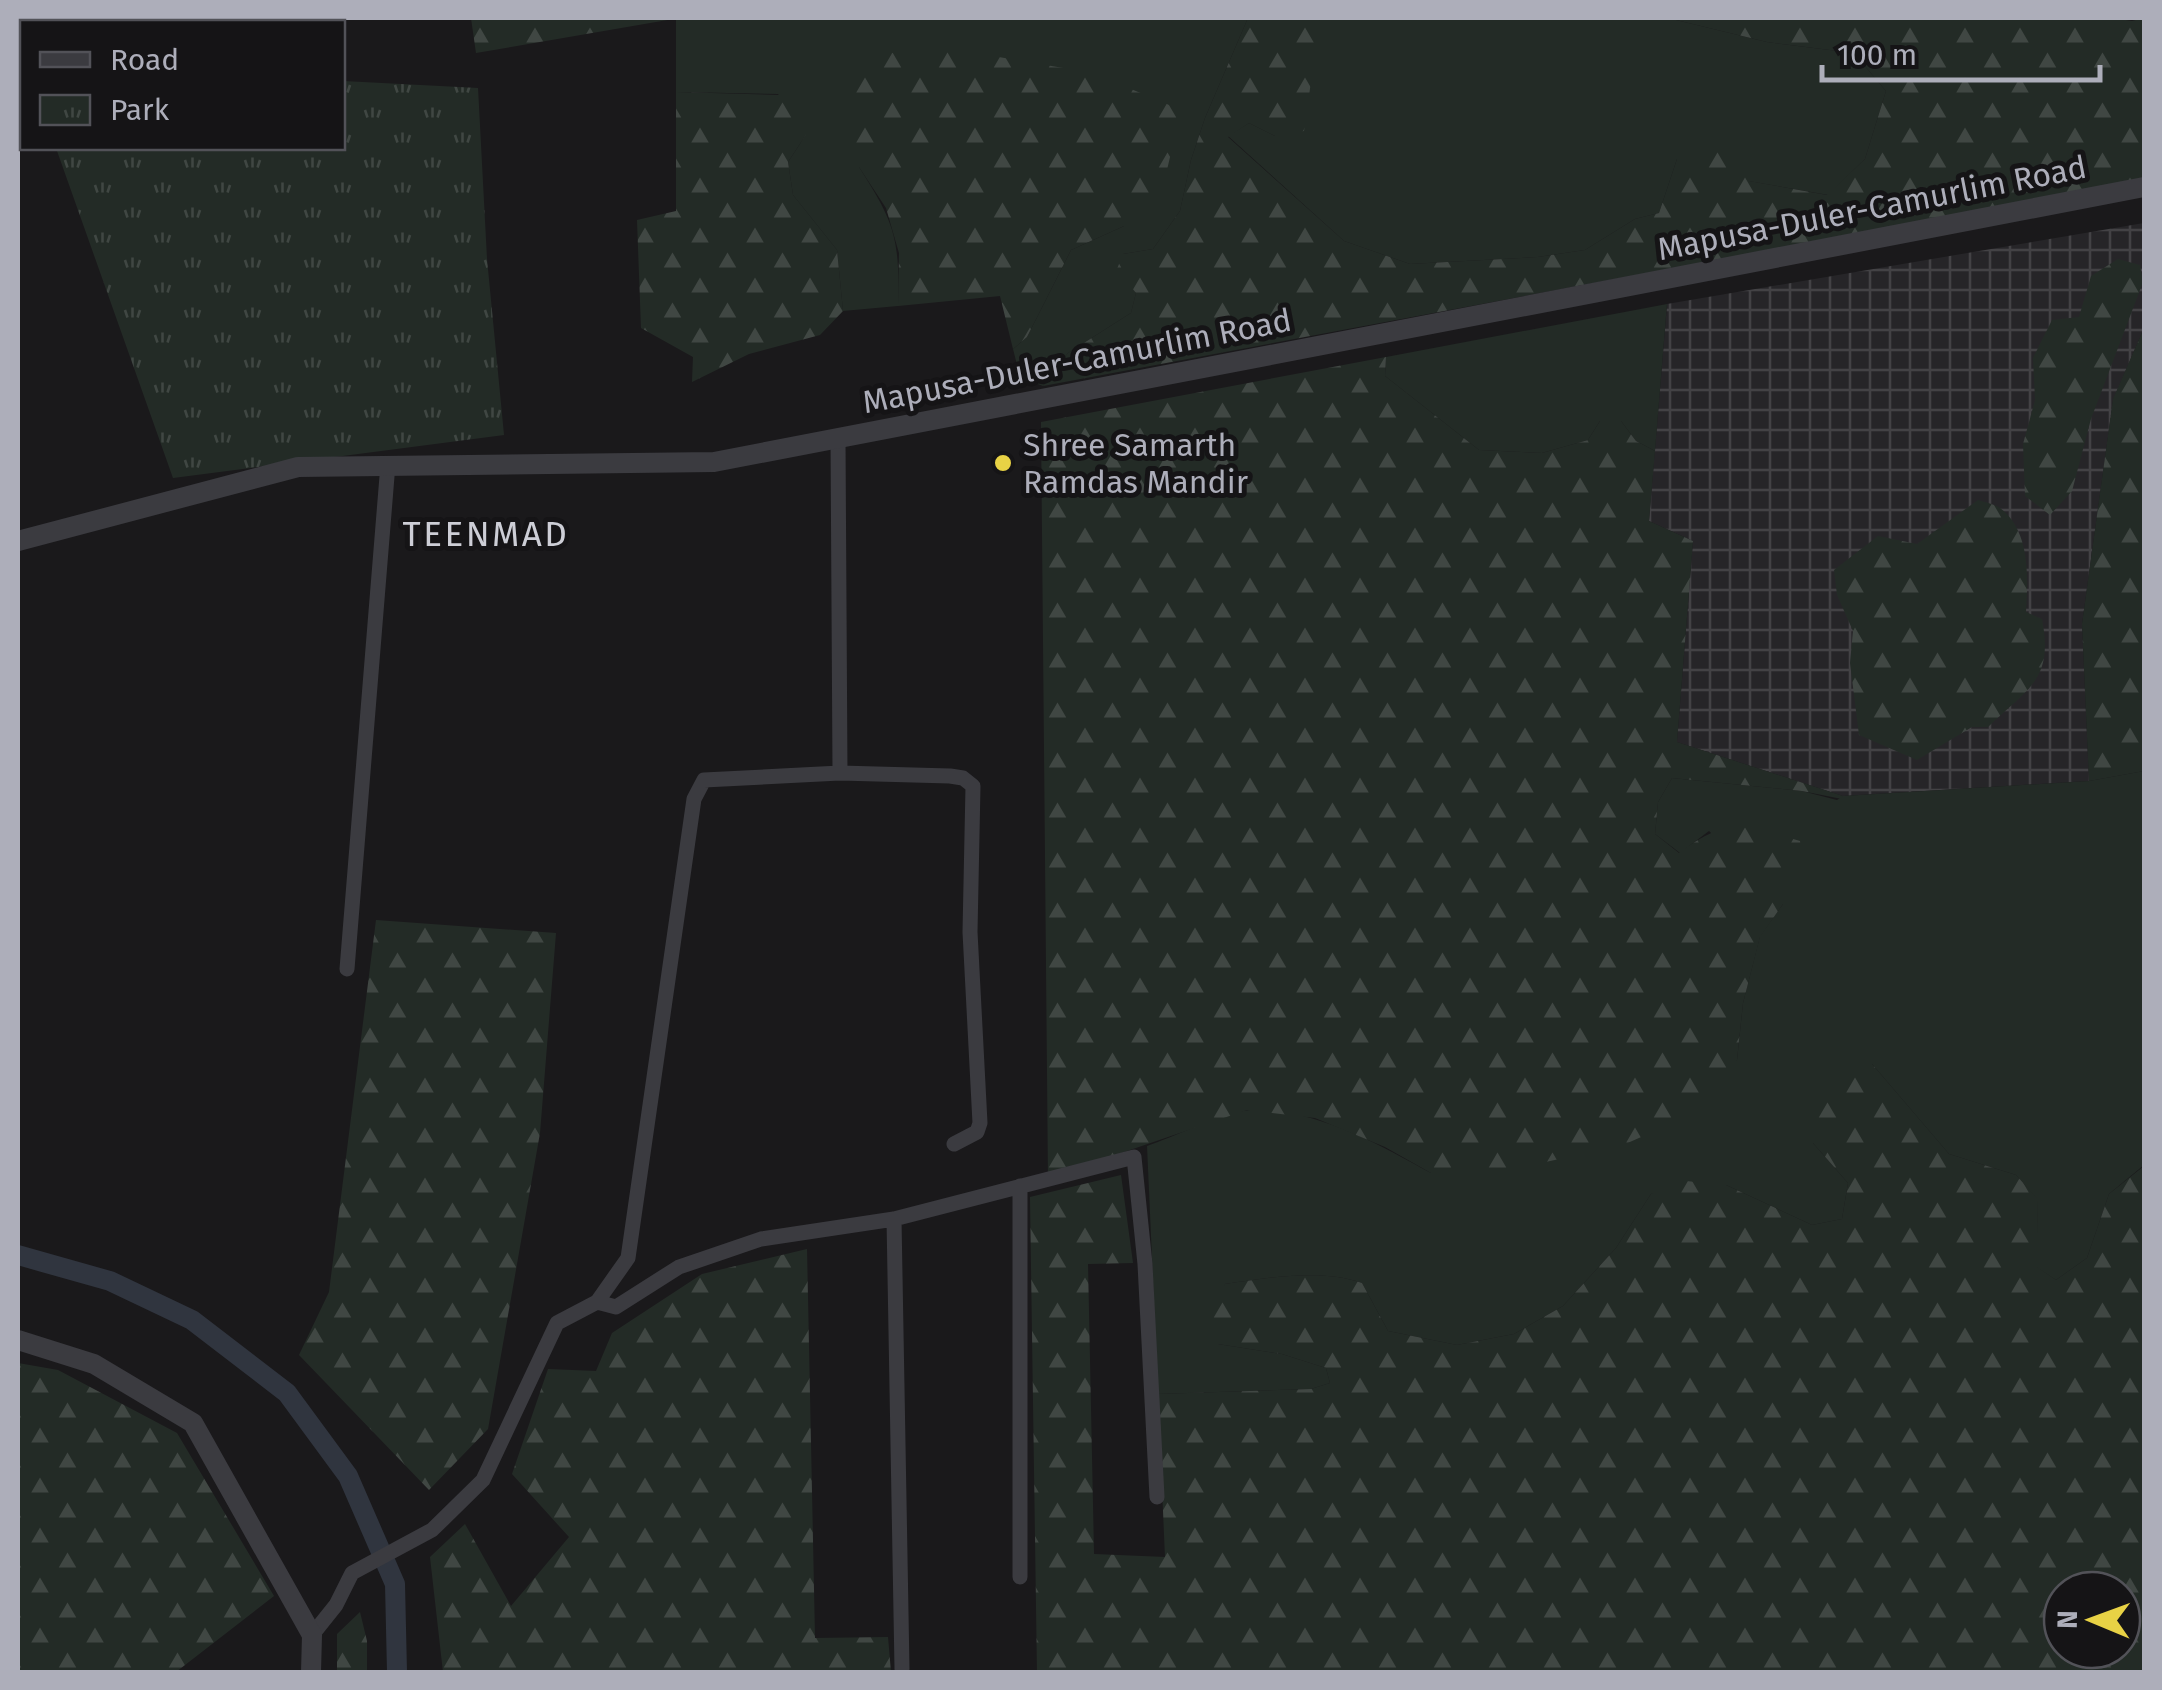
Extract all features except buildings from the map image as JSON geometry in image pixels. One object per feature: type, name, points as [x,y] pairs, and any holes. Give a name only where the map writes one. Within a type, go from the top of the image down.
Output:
[{"type":"street","name":"Mapusa-Duler-Camurlim Road","points":[[18,541],[298,467],[714,462],[2144,187]]},
{"type":"street","points":[[838,438],[840,773]]},
{"type":"street","points":[[347,969],[388,464]]},
{"type":"street","points":[[312,1635],[336,1605],[352,1573],[432,1530],[482,1480],[557,1323],[598,1302],[628,1258],[694,799],[704,780],[840,773],[950,776],[963,778],[973,786],[970,932],[980,1123],[977,1132],[954,1144]]},
{"type":"street","points":[[598,1302],[616,1307],[678,1266],[762,1238],[894,1218],[1134,1157],[1146,1282],[1157,1497]]},
{"type":"street","points":[[1020,1186],[1020,1577]]},
{"type":"street","points":[[894,1218],[902,1669]]},
{"type":"street","points":[[18,1340],[94,1364],[193,1424],[312,1635],[312,1672]]},
{"type":"shaded area","points":[[2144,223],[2144,328],[2113,400],[2082,624],[2089,781],[1843,796],[1677,742],[1693,541],[1649,521],[1667,304]]},
{"type":"green space","points":[[471,18],[679,18],[476,53]]},
{"type":"green space","points":[[676,18],[1248,18],[1205,118],[1180,211],[1153,249],[1123,254],[1136,293],[1131,313],[1068,353],[1043,386],[1020,377],[1013,349],[1027,337],[1071,250],[1124,226],[859,167],[893,232],[898,306],[843,311],[837,250],[793,195],[788,162],[805,136],[778,94],[676,92]]},
{"type":"green space","points":[[1248,18],[1320,18],[1304,131],[1275,136],[1249,123],[1228,137],[1344,241],[1410,264],[1538,257],[1585,250],[1635,219],[1659,213],[1677,159],[1724,140],[1749,181],[1827,195],[1865,159],[1886,91],[1854,53],[1767,42],[1668,18],[2144,18],[2144,180],[1043,386],[1068,353],[1131,313],[1136,293],[1117,269],[1123,254],[1153,249],[1180,211],[1205,118]]},
{"type":"green space","points":[[1320,18],[1668,18],[1767,42],[1854,53],[1886,91],[1865,159],[1828,195],[1748,181],[1677,159],[1659,213],[1635,219],[1585,250],[1538,257],[1410,264],[1344,241],[1228,136],[1249,123],[1275,136]]},
{"type":"green space","points":[[951,49],[1093,73],[1181,110],[1163,187],[1124,226],[1071,250],[1027,337],[1013,349],[1000,296],[898,306],[899,253],[886,208],[859,167],[848,98],[874,54]]},
{"type":"green space","points":[[345,81],[478,88],[487,259],[504,435],[173,478],[57,150],[345,150]]},
{"type":"green space","points":[[676,92],[812,96],[805,136],[788,162],[793,195],[837,250],[843,311],[820,335],[749,354],[692,382],[693,357],[641,328],[637,220],[676,211]]},
{"type":"green space","points":[[2118,259],[2140,265],[2143,282],[2091,419],[2072,491],[2050,515],[2025,496],[2023,444],[2035,400],[2033,358],[2052,320],[2079,317],[2091,276]]},
{"type":"green space","points":[[1667,304],[1655,451],[1636,441],[1621,421],[1600,421],[1588,440],[1542,453],[1479,450],[1385,376],[1386,357]]},
{"type":"green space","points":[[2144,328],[2144,771],[2089,781],[2082,624],[2113,399]]},
{"type":"green space","points":[[1386,357],[1385,376],[1479,450],[1542,453],[1588,440],[1600,421],[1621,421],[1636,441],[1655,451],[1649,521],[1693,541],[1677,742],[1843,796],[1842,799],[1802,791],[1672,778],[1658,802],[1655,834],[1679,853],[1711,833],[1737,827],[1800,841],[1802,858],[1783,904],[1760,937],[1743,1003],[1737,1060],[1689,1116],[1623,1145],[1491,1174],[1431,1173],[1385,1147],[1315,1118],[1247,1110],[1048,1178],[1041,422]]},
{"type":"green space","points":[[1978,500],[2000,508],[2022,542],[2026,612],[2042,619],[2045,640],[2041,670],[2026,692],[1988,727],[1972,727],[1917,760],[1859,735],[1850,663],[1853,631],[1837,595],[1834,570],[1878,536],[1917,544]]},
{"type":"green space","points":[[2144,771],[2144,1165],[2109,1194],[2087,1258],[2056,1280],[2036,1267],[2038,1200],[2016,1175],[1949,1154],[1872,1064],[1813,1143],[1848,1183],[1842,1219],[1812,1225],[1726,1185],[1651,1194],[1616,1248],[1563,1306],[1514,1334],[1457,1345],[1388,1331],[1362,1283],[1346,1278],[1294,1276],[1225,1284],[1218,1344],[1282,1354],[1326,1368],[1330,1383],[1311,1389],[1158,1394],[1147,1146],[1241,1112],[1274,1111],[1344,1130],[1431,1173],[1737,1060],[1743,1003],[1760,936],[1783,904],[1709,831],[1680,853],[1655,834],[1658,802],[1672,778],[1802,791],[1837,800],[1843,796],[2089,781]]},
{"type":"green space","points":[[376,920],[556,933],[540,1133],[488,1429],[429,1490],[299,1355],[329,1292]]},
{"type":"green space","points":[[1848,1060],[1872,1064],[1949,1154],[2016,1175],[2038,1199],[2037,1267],[2056,1280],[2087,1258],[2109,1194],[2144,1166],[2144,1672],[1037,1672],[1030,1197],[1121,1175],[1133,1263],[1088,1264],[1094,1554],[1165,1557],[1158,1394],[1311,1389],[1330,1383],[1326,1368],[1282,1354],[1218,1344],[1203,1325],[1225,1284],[1294,1276],[1346,1278],[1362,1283],[1388,1331],[1457,1345],[1514,1334],[1563,1306],[1616,1248],[1651,1194],[1686,1181],[1726,1185],[1812,1225],[1842,1219],[1848,1183],[1813,1143],[1808,1111]]},
{"type":"green space","points":[[807,1249],[815,1638],[888,1637],[891,1672],[443,1672],[430,1557],[465,1524],[511,1606],[569,1537],[512,1474],[548,1369],[596,1371],[612,1333],[702,1274]]},
{"type":"green space","points":[[18,1363],[58,1370],[177,1433],[274,1596],[176,1672],[18,1672]]},
{"type":"green space","points":[[360,1612],[367,1641],[367,1672],[337,1672],[337,1634]]},
{"type":"waterway","points":[[18,1255],[110,1281],[192,1320],[287,1393],[348,1476],[395,1584],[397,1672]]},
{"type":"place","name":"Shree Samarth Ramdas Mandir","points":[[1003,463]]},
{"type":"district","name":"TEENMAD","points":[[486,534]]}]
